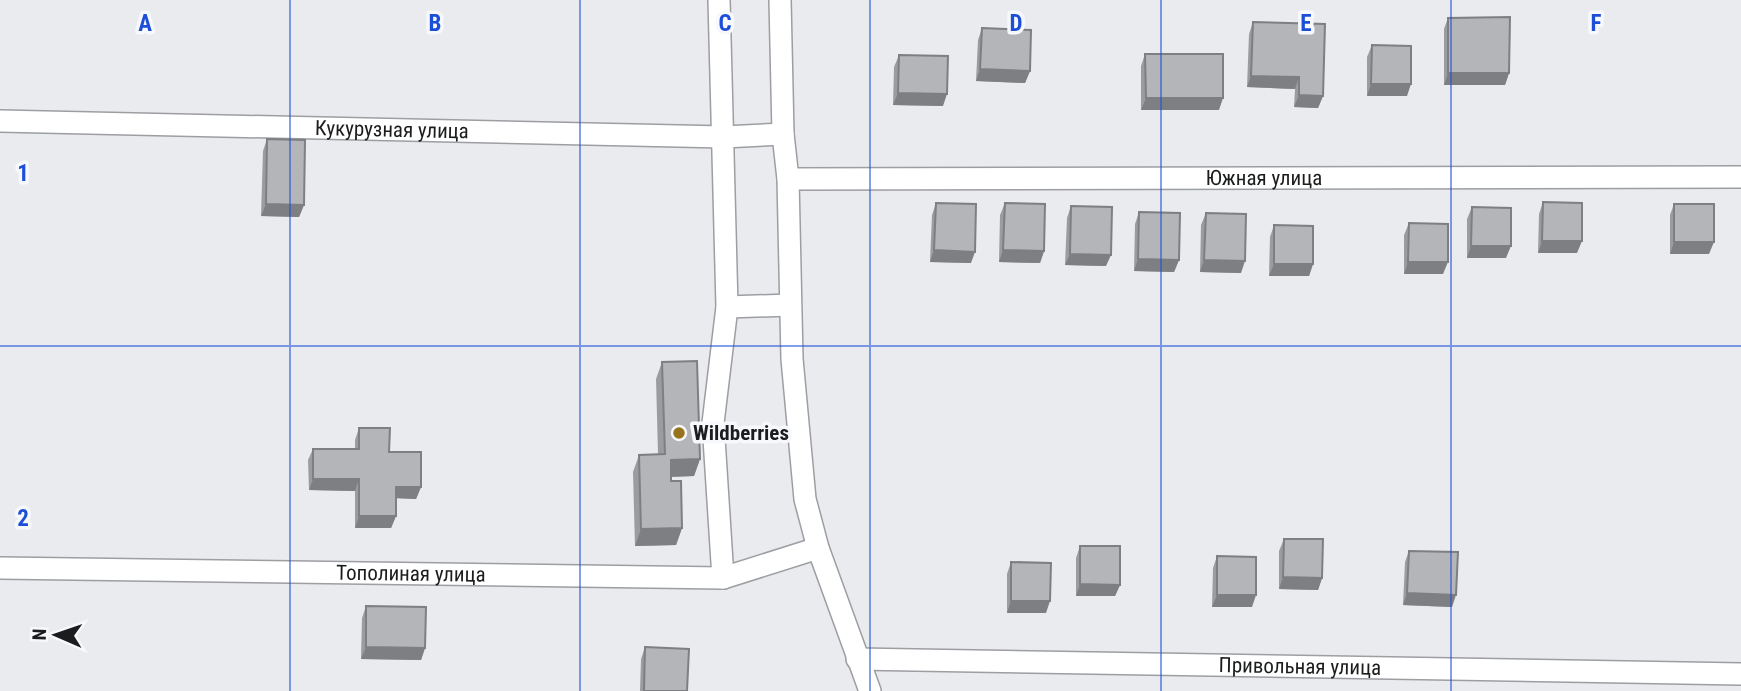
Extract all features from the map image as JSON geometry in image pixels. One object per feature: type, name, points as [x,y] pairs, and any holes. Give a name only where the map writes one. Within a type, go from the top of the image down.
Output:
[{"type":"street","points":[[719,0],[727,306],[713,423],[723,578]]},
{"type":"street","points":[[780,0],[792,359],[805,499],[818,548],[870,691]]},
{"type":"street","name":"Кукурузная улица","points":[[0,121],[724,137],[783,134]]},
{"type":"street","name":"Южная улица","points":[[788,179],[1741,177]]},
{"type":"street","points":[[727,306],[790,305]]},
{"type":"street","name":"Тополиная улица","points":[[0,568],[723,578],[818,548]]},
{"type":"street","name":"Привольная улица","points":[[857,659],[1741,674]]},
{"type":"building","points":[[1510,17],[1509,73],[1448,73],[1448,18]]},
{"type":"building","points":[[1253,22],[1325,24],[1323,96],[1299,95],[1299,77],[1251,76]]},
{"type":"building","points":[[982,28],[1031,30],[1030,71],[980,69]]},
{"type":"building","points":[[1372,45],[1411,46],[1411,84],[1371,84]]},
{"type":"building","points":[[1145,54],[1223,54],[1223,98],[1146,98]]},
{"type":"building","points":[[899,55],[948,56],[947,94],[898,93]]},
{"type":"building","points":[[267,139],[305,140],[304,205],[266,204]]},
{"type":"building","points":[[1543,202],[1582,203],[1582,241],[1542,241]]},
{"type":"building","points":[[936,203],[976,204],[975,252],[934,250]]},
{"type":"building","points":[[1005,203],[1045,204],[1044,251],[1003,250]]},
{"type":"building","points":[[1674,204],[1714,204],[1714,242],[1674,242]]},
{"type":"building","points":[[1071,206],[1112,207],[1111,255],[1070,254]]},
{"type":"building","points":[[1472,207],[1511,208],[1511,246],[1471,246]]},
{"type":"building","points":[[1139,212],[1180,213],[1179,260],[1138,259]]},
{"type":"building","points":[[1206,213],[1246,214],[1245,261],[1204,260]]},
{"type":"building","points":[[1409,223],[1448,224],[1448,262],[1408,262]]},
{"type":"building","points":[[1274,225],[1313,226],[1313,264],[1274,264]]},
{"type":"building","points":[[697,361],[700,459],[671,460],[671,481],[681,481],[682,528],[641,529],[639,455],[665,454],[662,362]]},
{"type":"building","points":[[359,428],[390,428],[389,452],[421,452],[421,487],[396,487],[396,516],[359,516],[359,479],[313,479],[313,449],[359,449]]},
{"type":"building","points":[[1284,539],[1323,539],[1322,578],[1283,577]]},
{"type":"building","points":[[1080,546],[1120,546],[1120,585],[1080,584]]},
{"type":"building","points":[[1409,551],[1458,552],[1456,595],[1407,593]]},
{"type":"building","points":[[1217,556],[1256,557],[1256,595],[1217,595]]},
{"type":"building","points":[[1011,562],[1051,563],[1050,601],[1011,601]]},
{"type":"building","points":[[366,606],[426,607],[425,648],[366,647]]},
{"type":"building","points":[[645,647],[689,649],[687,691],[644,691]]},
{"type":"place","name":"Wildberries","points":[[679,433]]}]
